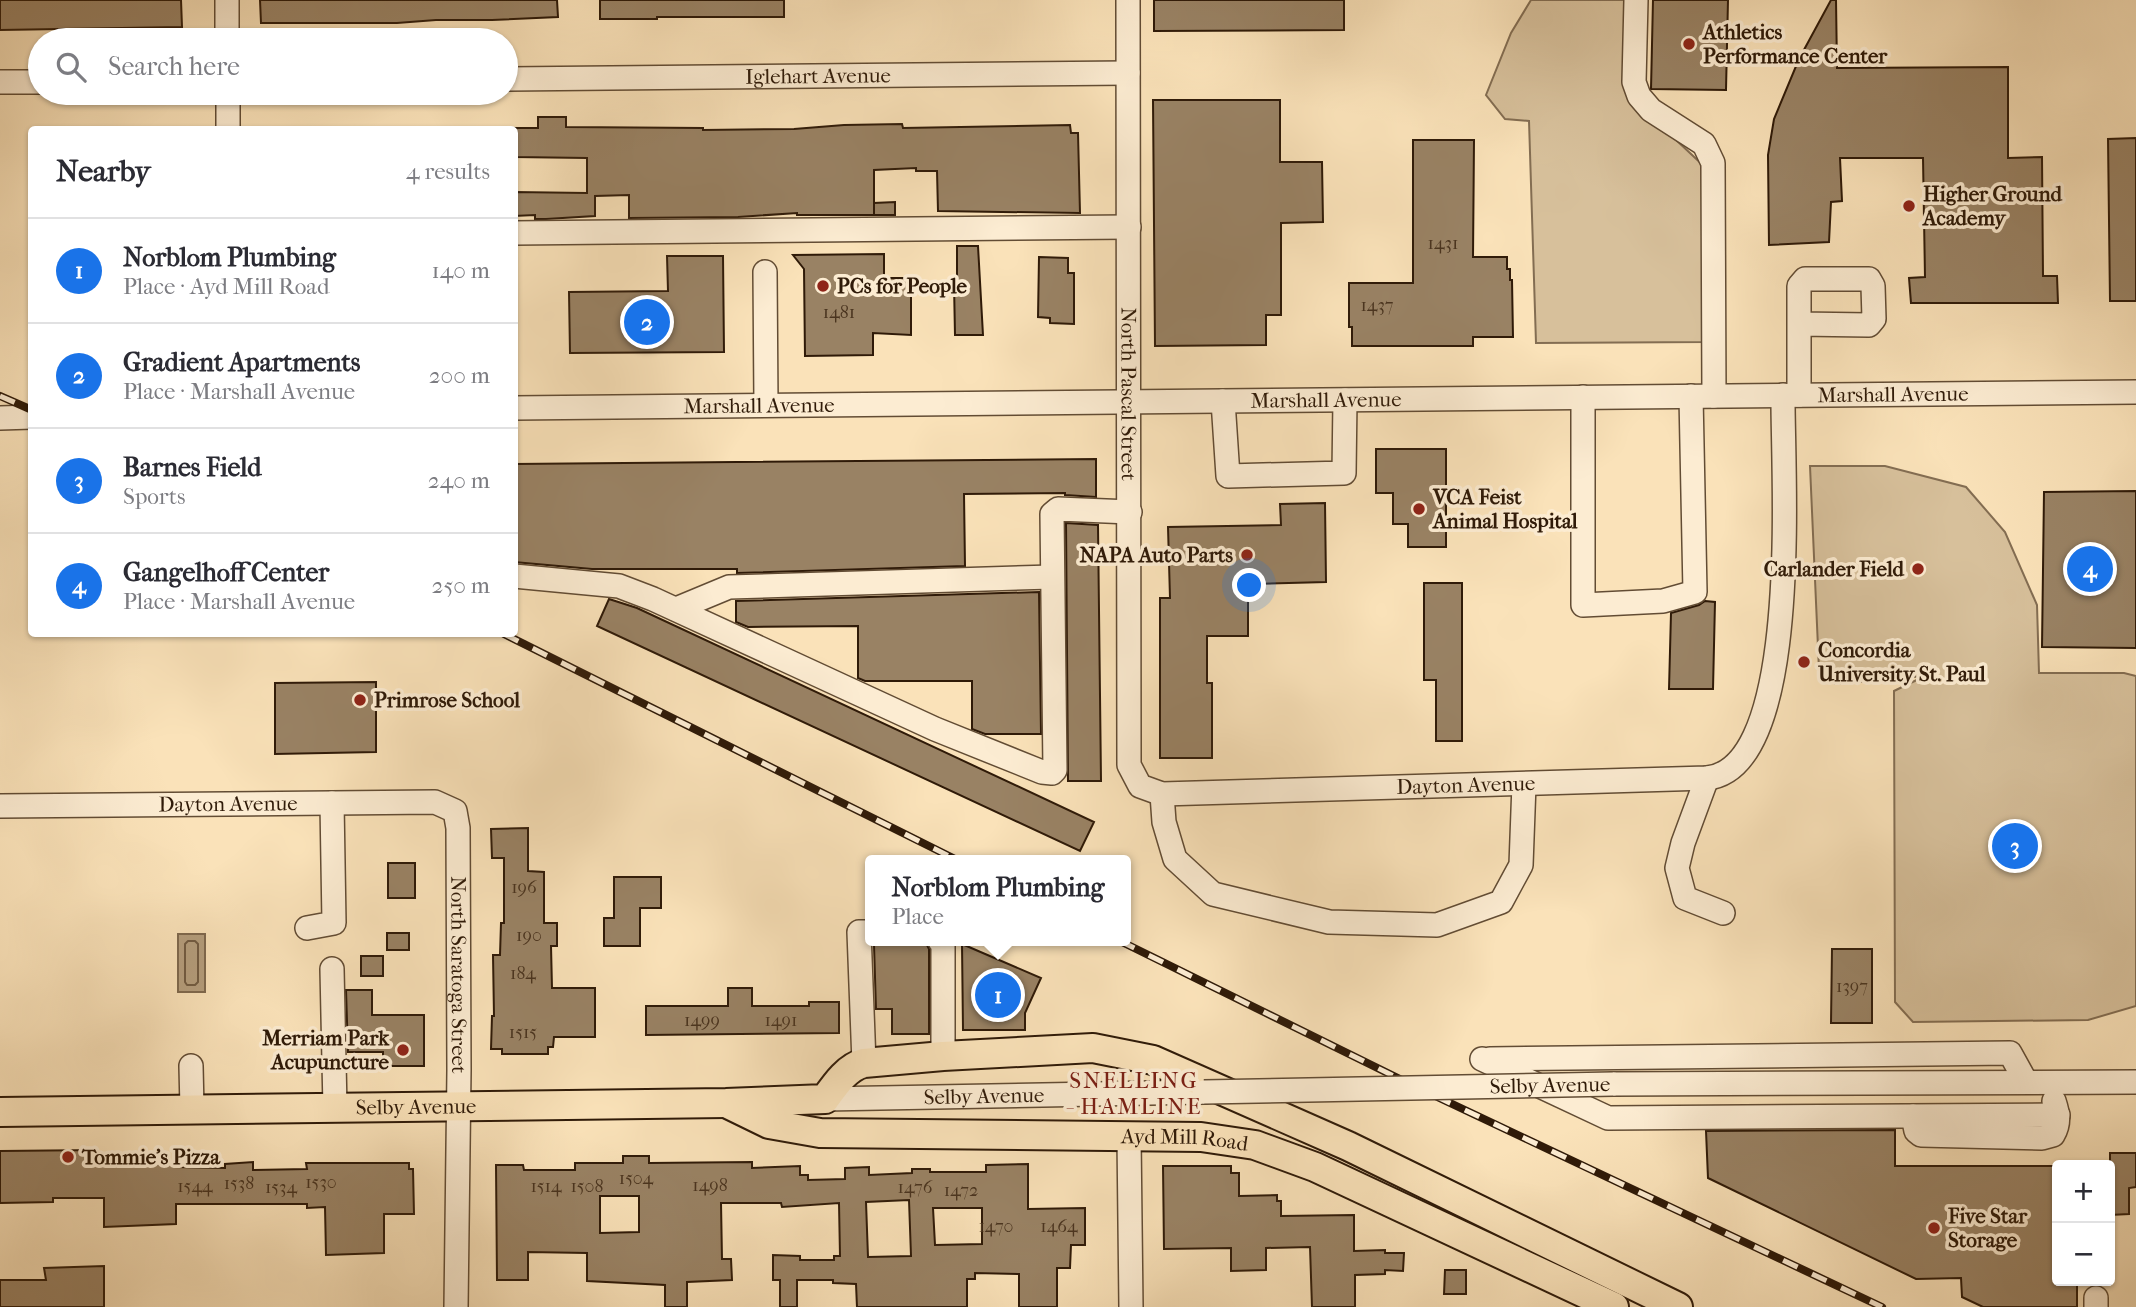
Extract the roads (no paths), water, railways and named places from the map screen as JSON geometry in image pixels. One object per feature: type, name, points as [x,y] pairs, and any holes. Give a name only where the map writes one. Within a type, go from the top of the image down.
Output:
[{"type":"main road","name":"Ayd Mill Road","points":[[864,1063],[1093,1048],[1153,1060],[1348,1146],[1678,1307]]},
{"type":"main road","points":[[825,1099],[842,1077],[856,1065],[864,1063]]},
{"type":"main road","name":"Selby Avenue","points":[[0,1112],[726,1103],[825,1099]]},
{"type":"main road","name":"Ayd Mill Road","points":[[726,1103],[769,1124],[820,1133],[1201,1137],[1255,1145],[1315,1167],[1614,1307]]},
{"type":"street","points":[[227,0],[227,28]]},
{"type":"street","name":"North Pascal Street","points":[[1128,0],[1129,765],[1140,786]]},
{"type":"street","points":[[1583,397],[1583,604],[1663,601],[1695,592],[1713,163],[1704,144],[1651,110],[1639,96],[1634,82],[1636,0]]},
{"type":"street","name":"Iglehart Avenue","points":[[518,79],[1128,73]]},
{"type":"street","points":[[0,82],[28,82]]},
{"type":"street","points":[[228,105],[228,126]]},
{"type":"street","points":[[518,233],[1129,228]]},
{"type":"street","points":[[765,272],[766,405]]},
{"type":"street","name":"Dayton Avenue","points":[[1140,786],[1161,794],[1707,778],[1728,771],[1749,749],[1763,716],[1780,637],[1791,395],[1799,324]]},
{"type":"street","name":"Marshall Avenue","points":[[518,408],[2136,392]]},
{"type":"street","points":[[1223,401],[1228,476],[1344,473],[1345,400]]},
{"type":"street","points":[[0,418],[28,417]]},
{"type":"street","points":[[518,576],[619,586],[676,609],[935,729],[1052,774],[1055,770],[1052,514],[1058,509],[1130,512]]},
{"type":"street","points":[[676,609],[729,587],[1052,577]]},
{"type":"street","points":[[1707,778],[1683,843],[1677,868],[1685,898],[1723,913]]},
{"type":"street","points":[[1161,794],[1164,822],[1175,859],[1213,894],[1329,922],[1437,925],[1501,902],[1521,865],[1524,784]]},
{"type":"street","name":"Dayton Avenue","points":[[0,806],[435,802],[454,811]]},
{"type":"street","points":[[307,928],[334,923],[332,803]]},
{"type":"street","name":"North Saratoga Street","points":[[454,811],[458,828],[456,1307]]},
{"type":"street","points":[[864,1063],[859,932],[865,932]]},
{"type":"street","points":[[943,946],[943,1056]]},
{"type":"street","points":[[332,969],[335,1108]]},
{"type":"street","points":[[2010,1053],[2037,1083],[2058,1115],[2057,1128],[2053,1135],[2028,1139],[1921,1135],[1916,1131],[1913,1116],[1608,1118],[1482,1059],[2010,1053]]},
{"type":"street","points":[[191,1066],[192,1109]]},
{"type":"street","name":"Selby Avenue","points":[[825,1099],[1613,1084],[2136,1082]]},
{"type":"street","points":[[1129,1137],[1131,1307]]},
{"type":"water","points":[[178,934],[205,934],[205,992],[178,992]]},
{"type":"railway","points":[[0,396],[28,408]]},
{"type":"railway","points":[[510,637],[947,855]]},
{"type":"railway","points":[[1130,946],[1412,1085],[1882,1307]]},
{"type":"place","name":"Athletics Performance Center","points":[[1689,44]]},
{"type":"place","name":"Higher Ground Academy","points":[[1909,206]]},
{"type":"place","name":"PCs for People","points":[[823,286]]},
{"type":"place","name":"Gradient Apartments","points":[[647,322]]},
{"type":"place","name":"VCA Feist Animal Hospital","points":[[1419,509]]},
{"type":"place","name":"NAPA Auto Parts","points":[[1247,555]]},
{"type":"place","name":"Carlander Field","points":[[1918,569]]},
{"type":"place","name":"Gangelhoff Center","points":[[2090,569]]},
{"type":"place","name":"Concordia University St. Paul","points":[[1804,662]]},
{"type":"place","name":"Primrose School","points":[[360,700]]},
{"type":"place","name":"Barnes Field","points":[[2015,846]]},
{"type":"place","name":"Norblom Plumbing","points":[[998,995]]},
{"type":"place","name":"Merriam Park Acupuncture","points":[[403,1050]]},
{"type":"place","name":"Tommie's Pizza","points":[[68,1157]]},
{"type":"place","name":"Five Star Storage","points":[[1934,1228]]},
{"type":"district","name":"SNELLING - HAMLINE","points":[[1134,1093]]}]
